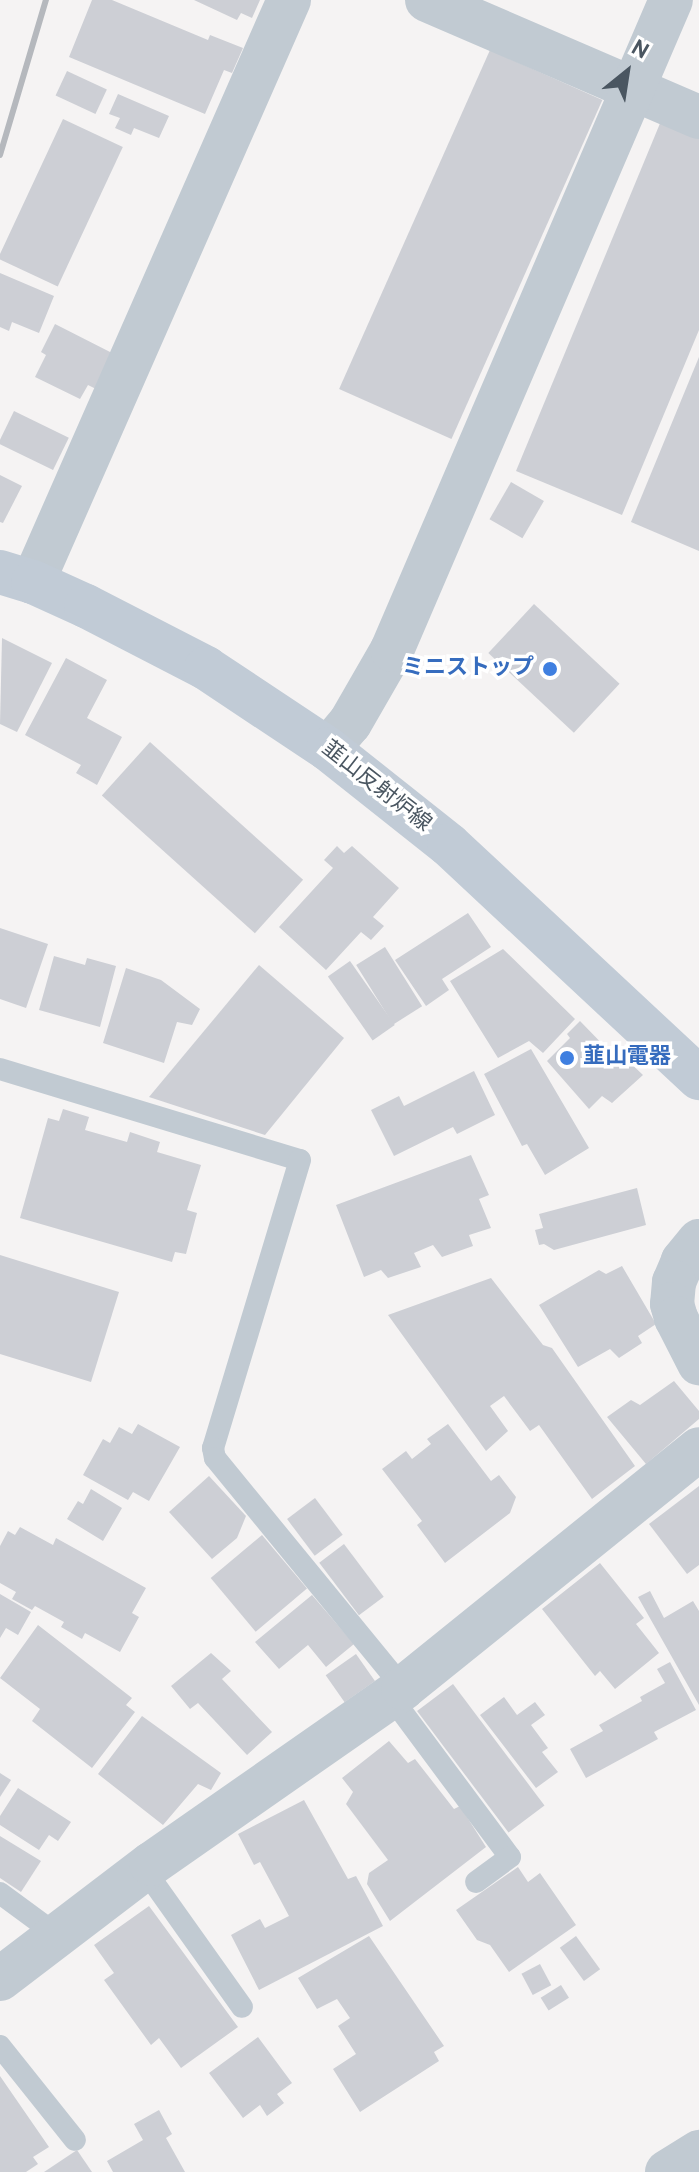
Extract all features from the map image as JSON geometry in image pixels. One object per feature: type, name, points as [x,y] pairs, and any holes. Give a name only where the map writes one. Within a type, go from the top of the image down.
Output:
[{"type":"main road","name":"韮山反射炉線","points":[[16,577],[206,668],[328,749],[449,845],[699,1078]]},
{"type":"street","points":[[16,577],[289,0]]},
{"type":"street","points":[[427,0],[699,117]]},
{"type":"street","points":[[328,749],[363,703],[392,650],[671,0]]},
{"type":"street","points":[[699,1241],[683,1261],[674,1282],[672,1304],[699,1363]]},
{"type":"street","points":[[0,1979],[144,1869],[397,1693],[699,1449]]},
{"type":"street","points":[[667,2172],[699,2152]]},
{"type":"lane","points":[[0,1069],[300,1160],[213,1448],[215,1458],[397,1693],[510,1857],[476,1882]]},
{"type":"lane","points":[[144,1869],[242,2007]]},
{"type":"lane","points":[[0,1893],[57,1935]]},
{"type":"lane","points":[[0,2046],[75,2140]]},
{"type":"building","points":[[92,0],[112,0],[208,40],[210,35],[243,48],[232,73],[224,70],[205,114],[69,57]]},
{"type":"building","points":[[194,0],[260,0],[252,18],[241,13],[237,20]]},
{"type":"building","points":[[490,50],[602,100],[451,439],[339,389]]},
{"type":"building","points":[[67,71],[107,90],[95,114],[56,95]]},
{"type":"building","points":[[118,94],[169,116],[159,138],[134,128],[131,135],[115,128],[120,118],[109,114]]},
{"type":"building","points":[[63,119],[123,147],[58,286],[0,260],[0,254]]},
{"type":"building","points":[[661,121],[699,137],[699,330],[622,515],[516,471]]},
{"type":"building","points":[[0,273],[54,296],[39,333],[12,322],[9,331],[0,327]]},
{"type":"building","points":[[55,324],[114,354],[96,389],[88,385],[80,399],[35,377],[46,355],[41,352]]},
{"type":"building","points":[[699,357],[699,551],[631,522]]},
{"type":"building","points":[[14,411],[69,438],[53,470],[0,444]]},
{"type":"building","points":[[0,475],[22,486],[3,523],[0,522]]},
{"type":"building","points":[[511,482],[544,501],[522,538],[490,519]]},
{"type":"building","points":[[534,604],[620,684],[574,733],[488,653]]},
{"type":"building","points":[[2,638],[52,663],[17,732],[0,724]]},
{"type":"building","points":[[66,658],[107,680],[87,718],[122,737],[97,785],[76,773],[81,765],[25,735]]},
{"type":"building","points":[[150,742],[303,880],[255,933],[102,796]]},
{"type":"building","points":[[337,846],[344,853],[352,846],[399,888],[373,917],[384,926],[371,940],[361,932],[326,970],[279,927],[333,868],[324,860]]},
{"type":"building","points":[[468,913],[491,947],[442,979],[449,990],[426,1006],[395,960]]},
{"type":"building","points":[[0,928],[48,944],[26,1008],[0,999]]},
{"type":"building","points":[[385,947],[422,1006],[393,1024],[356,965]]},
{"type":"building","points":[[503,949],[575,1019],[543,1053],[529,1041],[498,1058],[450,981]]},
{"type":"building","points":[[54,956],[85,965],[87,958],[116,966],[100,1027],[39,1010]]},
{"type":"building","points":[[350,961],[395,1025],[373,1040],[328,976]]},
{"type":"building","points":[[259,965],[344,1038],[265,1135],[149,1097]]},
{"type":"building","points":[[126,968],[161,980],[200,1009],[192,1025],[177,1022],[164,1063],[103,1043]]},
{"type":"building","points":[[580,1021],[615,1057],[624,1057],[643,1075],[612,1103],[602,1096],[589,1109],[547,1061],[570,1038],[567,1034]]},
{"type":"building","points":[[531,1049],[589,1148],[545,1175],[527,1144],[522,1146],[484,1074]]},
{"type":"building","points":[[474,1071],[495,1115],[457,1134],[453,1127],[394,1156],[371,1110],[399,1096],[404,1106]]},
{"type":"building","points":[[63,1109],[89,1117],[85,1130],[127,1142],[130,1132],[160,1142],[157,1152],[201,1165],[187,1210],[197,1213],[186,1254],[175,1252],[172,1262],[20,1218],[48,1118],[59,1121]]},
{"type":"building","points":[[471,1155],[489,1195],[479,1199],[491,1228],[469,1235],[473,1246],[442,1257],[433,1245],[414,1253],[421,1267],[388,1278],[381,1270],[364,1277],[336,1205]]},
{"type":"building","points":[[637,1188],[646,1225],[554,1250],[544,1244],[539,1245],[535,1230],[543,1228],[539,1214]]},
{"type":"building","points":[[0,1255],[119,1292],[91,1382],[0,1354]]},
{"type":"building","points":[[622,1266],[656,1324],[638,1336],[642,1343],[619,1358],[610,1349],[578,1367],[539,1305],[599,1270],[606,1274]]},
{"type":"building","points":[[491,1278],[543,1345],[552,1348],[635,1466],[592,1499],[539,1425],[530,1431],[504,1396],[490,1406],[508,1431],[486,1451],[388,1315]]},
{"type":"building","points":[[674,1381],[699,1411],[699,1419],[646,1464],[607,1417],[631,1400],[640,1405]]},
{"type":"building","points":[[138,1424],[180,1447],[149,1501],[133,1492],[128,1500],[83,1475],[103,1439],[110,1443],[119,1427],[132,1434]]},
{"type":"building","points":[[448,1424],[491,1481],[499,1475],[516,1497],[510,1513],[445,1563],[417,1525],[422,1521],[382,1469],[406,1451],[412,1459],[431,1444],[427,1439]]},
{"type":"building","points":[[209,1476],[246,1516],[237,1538],[212,1559],[169,1512]]},
{"type":"building","points":[[699,1486],[699,1565],[687,1574],[649,1524]]},
{"type":"building","points":[[91,1489],[122,1508],[103,1541],[67,1519],[78,1501],[83,1504]]},
{"type":"building","points":[[315,1498],[343,1535],[315,1556],[287,1519]]},
{"type":"building","points":[[20,1527],[53,1545],[56,1538],[146,1588],[132,1613],[139,1617],[120,1652],[85,1633],[82,1639],[61,1627],[64,1622],[35,1606],[32,1610],[12,1599],[16,1592],[0,1583],[0,1546],[8,1531],[15,1535]]},
{"type":"building","points":[[262,1535],[307,1589],[256,1632],[211,1578]]},
{"type":"building","points":[[344,1544],[384,1597],[359,1615],[319,1563]]},
{"type":"building","points":[[600,1563],[644,1618],[636,1624],[659,1653],[615,1689],[600,1671],[595,1676],[542,1609]]},
{"type":"building","points":[[650,1591],[664,1618],[693,1601],[699,1611],[699,1705],[638,1597]]},
{"type":"building","points":[[0,1594],[31,1612],[18,1635],[6,1628],[0,1638]]},
{"type":"building","points":[[312,1595],[354,1644],[326,1667],[308,1645],[279,1669],[255,1642]]},
{"type":"building","points":[[38,1625],[132,1698],[126,1705],[135,1712],[92,1768],[32,1721],[40,1709],[0,1678]]},
{"type":"building","points":[[211,1653],[231,1671],[222,1679],[272,1732],[247,1755],[198,1703],[190,1709],[171,1686]]},
{"type":"building","points":[[356,1654],[375,1681],[345,1702],[326,1675]]},
{"type":"building","points":[[670,1662],[696,1710],[654,1732],[658,1739],[586,1778],[570,1749],[603,1731],[599,1725],[642,1701],[640,1697],[665,1683],[657,1669]]},
{"type":"building","points":[[453,1684],[544,1805],[509,1832],[417,1711]]},
{"type":"building","points":[[504,1697],[517,1715],[535,1702],[545,1715],[531,1725],[548,1748],[542,1752],[558,1772],[536,1788],[480,1715]]},
{"type":"building","points":[[142,1716],[221,1773],[211,1790],[198,1784],[163,1825],[98,1774]]},
{"type":"building","points":[[389,1741],[408,1763],[415,1759],[454,1809],[460,1806],[486,1847],[390,1921],[367,1884],[369,1873],[388,1860],[346,1804],[353,1792],[342,1778]]},
{"type":"building","points":[[0,1773],[11,1780],[0,1797]]},
{"type":"building","points":[[18,1788],[71,1822],[58,1841],[49,1835],[39,1850],[0,1825],[0,1816]]},
{"type":"building","points":[[304,1800],[348,1879],[356,1876],[383,1926],[259,1990],[231,1935],[260,1919],[265,1928],[289,1916],[260,1862],[254,1865],[238,1834]]},
{"type":"building","points":[[0,1836],[41,1861],[21,1892],[0,1878]]},
{"type":"building","points":[[518,1867],[528,1882],[540,1873],[576,1925],[509,1972],[490,1945],[477,1940],[456,1910]]},
{"type":"building","points":[[149,1906],[238,2027],[181,2068],[159,2038],[151,2045],[104,1980],[114,1973],[94,1945]]},
{"type":"building","points":[[369,1936],[444,2046],[434,2052],[439,2061],[360,2112],[333,2069],[356,2054],[338,2026],[350,2018],[337,1999],[317,2009],[298,1978]]},
{"type":"building","points":[[576,1936],[600,1969],[584,1981],[560,1948]]},
{"type":"building","points":[[540,1964],[551,1985],[533,1995],[521,1974]]},
{"type":"building","points":[[561,1985],[569,1998],[549,2010],[541,1998]]},
{"type":"building","points":[[258,2037],[292,2083],[277,2094],[284,2103],[267,2116],[260,2105],[243,2118],[209,2073]]},
{"type":"building","points":[[0,2076],[49,2147],[33,2157],[38,2164],[26,2172],[0,2172]]},
{"type":"building","points":[[159,2110],[172,2134],[166,2138],[185,2172],[113,2172],[107,2161],[143,2140],[134,2124]]},
{"type":"building","points":[[77,2150],[92,2172],[44,2172]]},
{"type":"railway","points":[[0,155],[46,0]]},
{"type":"place","name":"ミニストップ","points":[[550,669]]},
{"type":"place","name":"韮山電器","points":[[567,1058]]}]
